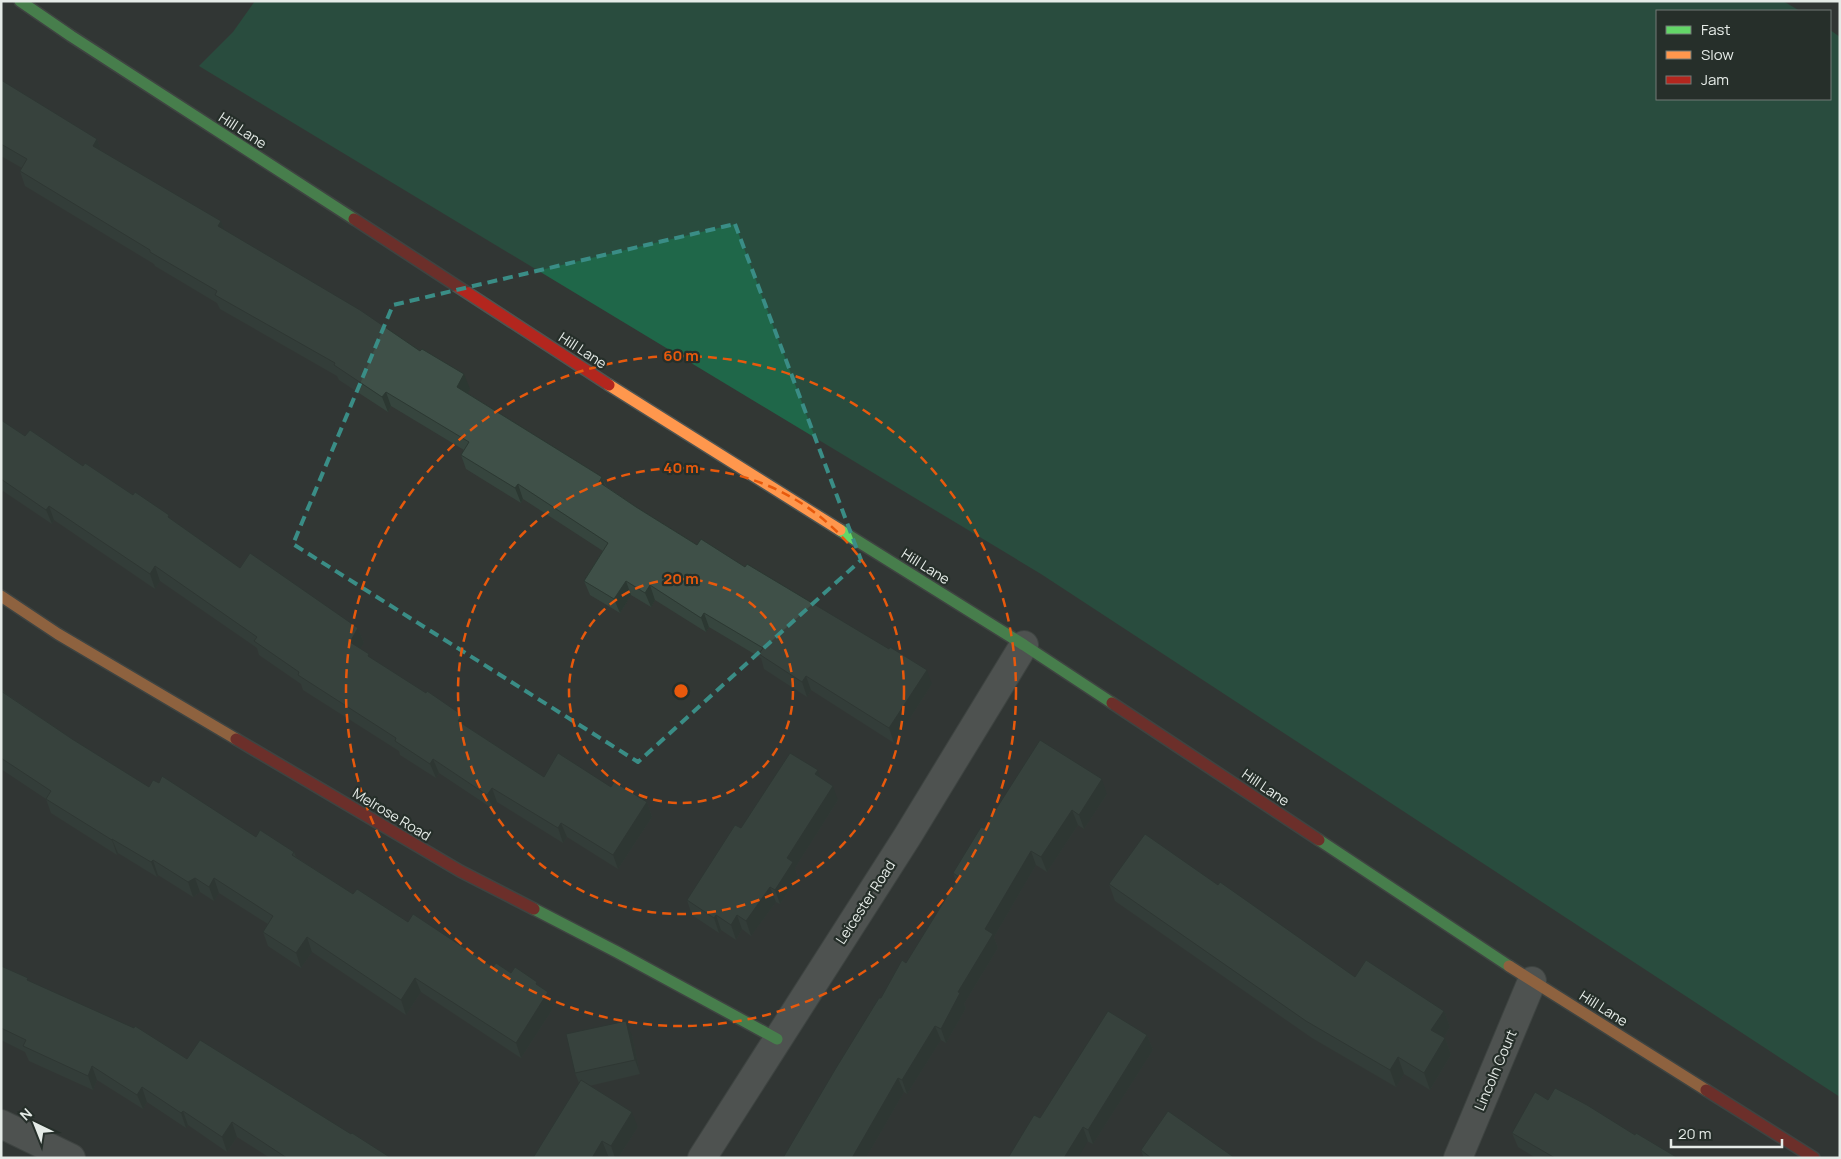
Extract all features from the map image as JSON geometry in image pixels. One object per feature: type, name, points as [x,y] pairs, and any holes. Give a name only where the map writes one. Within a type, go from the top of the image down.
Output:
[{"type":"street","name":"Hill Lane","points":[[20,1],[80,42],[658,417],[1024,644],[1532,981],[1814,1158]]},
{"type":"street","name":"Melrose Road","points":[[1,596],[66,639],[460,871],[617,952],[777,1039]]},
{"type":"street","name":"Leicester Road","points":[[702,1158],[907,837],[1024,644]]},
{"type":"street","name":"Lincoln Court","points":[[1458,1158],[1532,981]]},
{"type":"street","points":[[1,1124],[71,1158]]},
{"type":"highlighted area","points":[[735,224],[861,560],[638,762],[293,544],[393,305]]},
{"type":"green space","points":[[255,1],[1783,1],[1798,10],[1656,10],[1656,100],[1831,100],[1831,31],[1840,37],[1840,1097],[1041,574],[199,66],[233,32]]},
{"type":"building","points":[[1,80],[97,139],[93,146],[221,221],[218,226],[360,310],[420,351],[422,349],[464,374],[457,387],[602,477],[599,482],[636,507],[697,545],[701,539],[745,567],[747,564],[927,670],[889,728],[806,676],[802,682],[759,654],[763,648],[704,613],[701,618],[650,585],[645,593],[626,581],[614,599],[584,581],[608,543],[518,484],[515,488],[461,455],[469,442],[386,392],[382,397],[334,365],[335,363],[215,295],[217,291],[150,252],[150,250],[20,171],[27,159],[1,144]]},
{"type":"building","points":[[1,420],[25,436],[30,430],[83,466],[85,463],[133,495],[135,492],[240,568],[250,553],[358,628],[350,642],[369,654],[368,656],[426,693],[427,691],[462,715],[458,721],[544,777],[558,753],[611,787],[614,782],[647,802],[613,855],[561,823],[558,828],[492,788],[487,795],[433,759],[430,764],[395,741],[396,738],[298,675],[299,672],[254,641],[257,637],[155,566],[150,574],[49,506],[46,510],[1,479]]},
{"type":"building","points":[[1,691],[72,739],[149,787],[153,780],[159,783],[162,776],[256,837],[260,830],[294,852],[292,855],[353,894],[357,889],[408,922],[413,914],[493,967],[496,963],[511,973],[515,967],[548,992],[516,1043],[415,978],[401,1000],[307,937],[296,953],[263,932],[273,916],[214,878],[209,887],[195,878],[188,882],[153,860],[151,862],[112,840],[46,799],[51,791],[1,758]]},
{"type":"building","points":[[1040,740],[1102,779],[1079,815],[1072,810],[1041,857],[1031,851],[985,929],[993,934],[958,992],[960,993],[941,1029],[935,1026],[902,1080],[898,1078],[852,1158],[783,1158],[836,1068],[879,998],[881,998],[902,960],[906,963],[959,877],[953,873],[981,827],[984,828]]},
{"type":"building","points":[[790,753],[818,770],[815,774],[833,786],[787,858],[793,862],[775,890],[770,887],[746,921],[737,915],[731,925],[716,915],[714,918],[687,900],[735,825],[741,828]]},
{"type":"building","points":[[1145,834],[1218,885],[1220,882],[1355,977],[1366,960],[1444,1011],[1431,1030],[1445,1038],[1424,1073],[1398,1057],[1390,1070],[1306,1021],[1109,884]]},
{"type":"building","points":[[1,966],[28,978],[27,980],[134,1028],[135,1026],[187,1059],[200,1040],[391,1158],[287,1158],[232,1122],[222,1137],[142,1087],[137,1095],[92,1066],[88,1076],[23,1046],[26,1040],[1,1028]]},
{"type":"building","points":[[1108,1011],[1147,1035],[1088,1130],[1083,1127],[1064,1158],[1008,1158],[1034,1115],[1040,1118]]},
{"type":"building","points":[[626,1021],[635,1060],[575,1073],[566,1034]]},
{"type":"building","points":[[581,1080],[632,1112],[611,1146],[602,1141],[592,1158],[533,1158]]},
{"type":"building","points":[[1555,1088],[1678,1158],[1555,1158],[1512,1133],[1535,1092],[1548,1100]]},
{"type":"building","points":[[1168,1111],[1235,1158],[1151,1158],[1141,1150]]},
{"type":"traffic: fast","points":[[20,1],[354,219]]},
{"type":"traffic: fast","points":[[840,530],[1024,645],[1112,703]]},
{"type":"traffic: fast","points":[[1319,840],[1509,966]]},
{"type":"traffic: fast","points":[[534,909],[777,1039]]},
{"type":"traffic: slow","points":[[609,385],[840,530]]},
{"type":"traffic: slow","points":[[1,596],[58,634],[236,739]]},
{"type":"traffic: slow","points":[[1509,966],[1706,1090]]},
{"type":"traffic: jam","points":[[354,219],[609,385]]},
{"type":"traffic: jam","points":[[1112,703],[1319,840]]},
{"type":"traffic: jam","points":[[236,739],[460,871],[534,909]]},
{"type":"traffic: jam","points":[[1706,1090],[1814,1158]]}]
